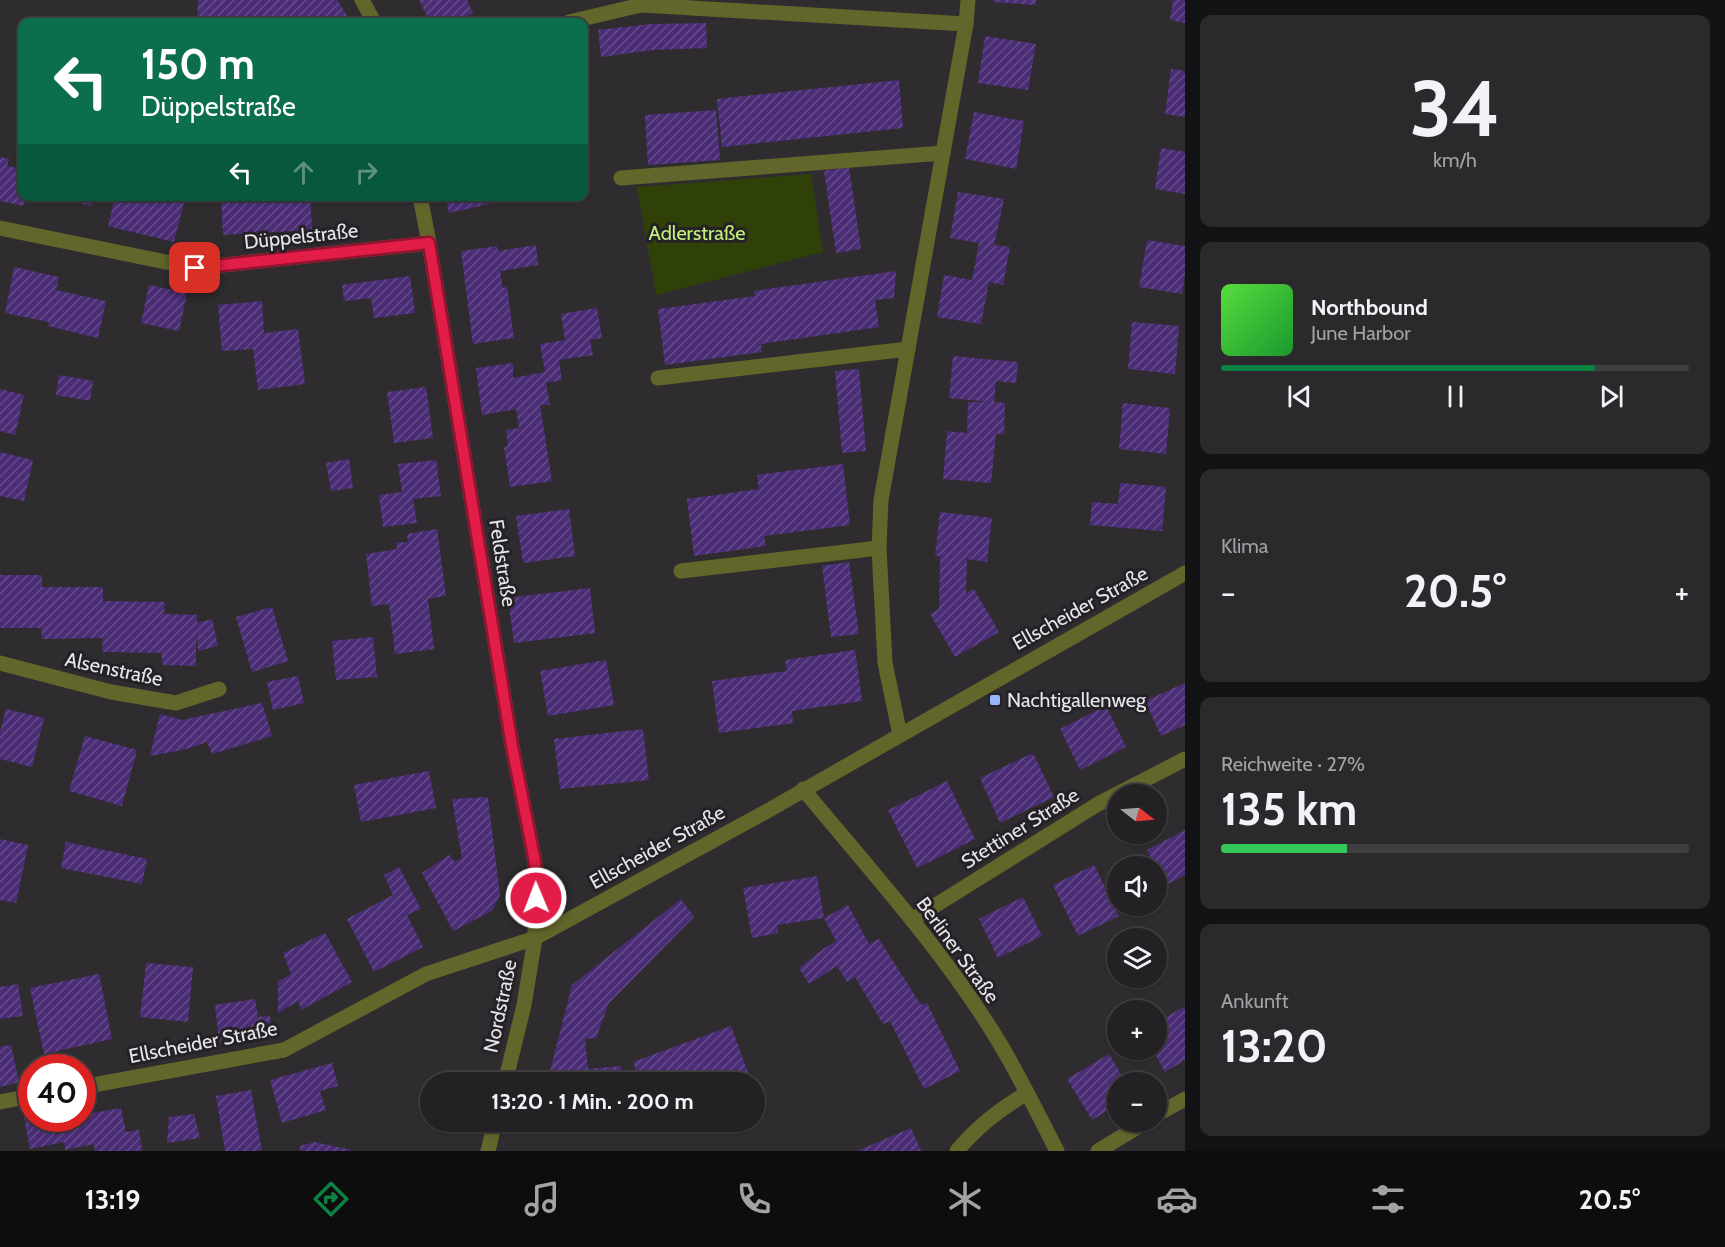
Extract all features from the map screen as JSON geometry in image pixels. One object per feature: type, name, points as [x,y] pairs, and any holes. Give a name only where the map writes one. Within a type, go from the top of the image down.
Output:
[{"type":"street","points":[[362,0],[372,18]]},
{"type":"street","points":[[900,735],[885,663],[879,548],[881,500],[966,24],[968,0]]},
{"type":"street","points":[[583,18],[640,2],[966,24]]},
{"type":"street","points":[[621,178],[943,153]]},
{"type":"street","name":"Feldstraße","points":[[421,201],[512,746],[535,862],[535,938]]},
{"type":"street","name":"Düppelstraße","points":[[0,228],[195,268],[429,243]]},
{"type":"street","points":[[658,378],[908,349]]},
{"type":"street","points":[[681,571],[879,548]]},
{"type":"street","name":"Ellscheider Straße","points":[[96,1084],[284,1050],[426,974],[535,938],[660,871],[1185,573]]},
{"type":"street","name":"Alsenstraße","points":[[0,663],[111,692],[176,703],[219,689]]},
{"type":"street","name":"Stettiner Straße","points":[[912,920],[1098,804],[1185,759]]},
{"type":"street","name":"Berliner Straße","points":[[803,789],[912,920],[967,994],[1028,1093],[1057,1151]]},
{"type":"street","name":"Nordstraße","points":[[508,1072],[524,1005],[535,938]]},
{"type":"street","points":[[957,1151],[974,1131],[1002,1108],[1028,1093]]},
{"type":"street","points":[[0,1102],[18,1099]]},
{"type":"street","points":[[1167,1109],[1185,1099]]},
{"type":"street","points":[[488,1151],[493,1132]]},
{"type":"street","points":[[1098,1151],[1129,1132]]},
{"type":"green space","name":"Adlerstraße","points":[[811,174],[823,252],[656,295],[637,187]]},
{"type":"building","points":[[198,0],[337,0],[348,18],[197,18]]},
{"type":"building","points":[[419,0],[467,0],[473,13],[463,18],[428,18]]},
{"type":"building","points":[[994,0],[1036,0],[1036,5],[994,2]]},
{"type":"building","points":[[1173,0],[1185,0],[1185,23],[1170,20]]},
{"type":"building","points":[[706,23],[707,48],[652,50],[601,57],[598,30],[651,24]]},
{"type":"building","points":[[985,36],[1036,44],[1028,90],[978,83]]},
{"type":"building","points":[[1171,69],[1185,71],[1185,117],[1165,114]]},
{"type":"building","points":[[899,80],[903,128],[722,147],[717,99]]},
{"type":"building","points":[[716,110],[720,160],[648,165],[645,115]]},
{"type":"building","points":[[974,112],[1024,121],[1016,169],[965,159]]},
{"type":"building","points":[[1161,148],[1185,152],[1185,194],[1155,189]]},
{"type":"building","points":[[0,157],[9,159],[7,166],[18,168],[18,201],[25,201],[24,206],[0,201]]},
{"type":"building","points":[[849,167],[861,249],[836,253],[824,171]]},
{"type":"building","points":[[958,192],[1004,199],[994,245],[1010,247],[1003,285],[989,282],[981,324],[937,317],[944,275],[972,280],[979,243],[950,238]]},
{"type":"building","points":[[71,201],[92,201],[91,206]]},
{"type":"building","points":[[114,201],[184,202],[174,242],[108,226]]},
{"type":"building","points":[[221,201],[310,201],[312,230],[223,235]]},
{"type":"building","points":[[446,201],[489,201],[489,204],[449,213]]},
{"type":"building","points":[[1147,240],[1185,246],[1182,294],[1139,287]]},
{"type":"building","points":[[536,245],[538,265],[500,271],[503,288],[507,287],[514,338],[473,344],[461,251],[497,246],[498,251]]},
{"type":"building","points":[[14,267],[59,277],[56,290],[106,301],[98,338],[48,326],[49,322],[5,313]]},
{"type":"building","points":[[896,271],[894,298],[875,300],[879,327],[761,344],[762,352],[665,365],[658,309],[755,296],[754,291]]},
{"type":"building","points":[[410,276],[415,313],[374,318],[371,298],[344,301],[342,285]]},
{"type":"building","points":[[149,285],[187,293],[179,331],[141,323]]},
{"type":"building","points":[[262,301],[264,333],[298,329],[305,384],[258,390],[253,349],[222,351],[218,305]]},
{"type":"building","points":[[597,308],[602,338],[590,340],[593,355],[559,360],[562,380],[546,383],[550,405],[540,405],[552,481],[510,487],[504,447],[508,446],[506,430],[519,428],[516,409],[482,415],[476,368],[513,363],[513,378],[545,372],[540,344],[565,340],[561,314]]},
{"type":"building","points":[[1132,322],[1179,326],[1175,374],[1128,369]]},
{"type":"building","points":[[953,356],[1018,362],[1016,383],[996,381],[994,402],[1005,403],[1004,434],[996,434],[991,483],[943,479],[947,431],[967,433],[968,402],[990,402],[949,398]]},
{"type":"building","points":[[859,369],[866,451],[842,453],[835,371]]},
{"type":"building","points":[[59,375],[93,381],[90,401],[56,395]]},
{"type":"building","points":[[426,387],[433,438],[394,443],[387,392]]},
{"type":"building","points":[[0,389],[24,395],[15,435],[0,431]]},
{"type":"building","points":[[1123,403],[1170,408],[1166,454],[1119,449]]},
{"type":"building","points":[[0,452],[33,460],[24,501],[0,496]]},
{"type":"building","points":[[349,459],[353,488],[331,491],[326,463]]},
{"type":"building","points":[[436,460],[441,496],[413,499],[417,523],[383,527],[379,495],[402,492],[398,464]]},
{"type":"building","points":[[843,464],[850,525],[764,536],[766,546],[694,556],[687,499],[759,489],[757,475]]},
{"type":"building","points":[[1120,483],[1166,487],[1162,531],[1090,525],[1092,502],[1118,504]]},
{"type":"building","points":[[569,509],[575,556],[523,563],[516,516]]},
{"type":"building","points":[[940,512],[992,518],[987,562],[967,559],[966,593],[974,589],[999,632],[955,657],[930,614],[939,609],[940,556],[935,556]]},
{"type":"building","points":[[437,529],[446,596],[428,599],[434,649],[395,654],[389,604],[372,606],[366,554],[397,549],[396,543],[408,542],[407,534]]},
{"type":"building","points":[[849,562],[859,634],[831,637],[822,566]]},
{"type":"building","points":[[0,575],[42,575],[42,587],[103,587],[103,601],[165,602],[164,614],[197,615],[197,623],[212,619],[218,646],[198,651],[196,632],[196,666],[163,665],[161,653],[102,652],[103,638],[42,639],[41,628],[0,628]]},
{"type":"building","points":[[590,588],[595,633],[514,643],[508,598]]},
{"type":"building","points":[[272,607],[288,661],[252,672],[236,617]]},
{"type":"building","points":[[373,637],[377,677],[336,680],[332,641]]},
{"type":"building","points":[[855,650],[862,701],[792,711],[793,723],[719,733],[712,681],[787,671],[785,660]]},
{"type":"building","points":[[606,660],[614,705],[548,716],[540,671]]},
{"type":"building","points":[[298,676],[304,703],[273,710],[267,682]]},
{"type":"building","points":[[1185,683],[1185,725],[1161,736],[1145,701]]},
{"type":"building","points":[[262,703],[272,736],[212,754],[207,742],[187,749],[150,756],[160,714],[182,720]]},
{"type":"building","points":[[1106,706],[1126,747],[1080,770],[1060,729]]},
{"type":"building","points":[[6,709],[44,718],[32,767],[0,759],[0,732]]},
{"type":"building","points":[[643,729],[649,780],[560,789],[554,739]]},
{"type":"building","points":[[85,736],[137,750],[122,806],[69,791]]},
{"type":"building","points":[[1033,753],[1054,797],[1000,823],[980,778]]},
{"type":"building","points":[[429,771],[436,808],[361,822],[354,785]]},
{"type":"building","points":[[947,781],[975,839],[917,868],[888,810]]},
{"type":"building","points":[[488,797],[500,895],[492,911],[453,931],[422,873],[449,855],[455,862],[462,858],[452,799]]},
{"type":"building","points":[[1185,830],[1185,875],[1167,884],[1167,856],[1150,856],[1147,850],[1158,844],[1167,844],[1167,839]]},
{"type":"building","points":[[0,839],[28,845],[16,903],[0,900]]},
{"type":"building","points":[[66,842],[147,859],[142,884],[61,868]]},
{"type":"building","points":[[1094,865],[1107,892],[1107,916],[1119,916],[1078,936],[1053,885]]},
{"type":"building","points":[[399,867],[421,909],[407,915],[423,947],[374,972],[347,919],[393,895],[384,875]]},
{"type":"building","points":[[817,876],[824,918],[777,925],[778,933],[752,938],[743,888]]},
{"type":"building","points":[[1023,897],[1042,936],[998,958],[979,919]]},
{"type":"building","points":[[681,899],[694,917],[609,1003],[596,1038],[585,1039],[588,1069],[621,1066],[622,1072],[550,1072],[572,985]]},
{"type":"building","points":[[848,905],[869,944],[879,939],[921,1005],[927,1003],[960,1071],[924,1089],[890,1021],[883,1024],[855,977],[847,982],[837,966],[809,984],[799,968],[836,941],[824,918]]},
{"type":"building","points":[[325,933],[352,982],[301,1010],[298,1001],[278,1013],[278,982],[291,974],[283,953]]},
{"type":"building","points":[[146,963],[193,967],[188,1022],[140,1017]]},
{"type":"building","points":[[99,974],[112,1039],[44,1054],[30,988]]},
{"type":"building","points":[[18,984],[23,1016],[0,1019],[0,987]]},
{"type":"building","points":[[255,999],[258,1017],[270,1016],[273,1035],[219,1042],[215,1005]]},
{"type":"building","points":[[1185,1006],[1185,1060],[1165,1072],[1158,1060],[1167,1060],[1167,1017]]},
{"type":"building","points":[[731,1026],[748,1072],[637,1072],[633,1062]]},
{"type":"building","points":[[11,1045],[18,1082],[0,1087],[0,1047]]},
{"type":"building","points":[[1107,1055],[1107,1060],[1113,1060],[1120,1072],[1107,1072],[1107,1111],[1092,1120],[1067,1079]]},
{"type":"building","points":[[332,1063],[338,1086],[320,1091],[326,1110],[282,1123],[270,1080]]},
{"type":"building","points":[[251,1090],[262,1151],[225,1151],[216,1096]]},
{"type":"building","points":[[121,1108],[126,1132],[139,1130],[142,1151],[95,1151],[94,1144],[65,1150],[64,1142],[30,1149],[27,1132],[96,1132],[96,1112]]},
{"type":"building","points":[[194,1114],[200,1138],[167,1143],[169,1117]]},
{"type":"building","points":[[911,1128],[921,1151],[857,1151]]},
{"type":"building","points":[[315,1142],[351,1151],[300,1151],[300,1146]]},
{"type":"place","name":"Nachtigallenweg","points":[[995,700]]},
{"type":"route","points":[[195,268],[429,243],[512,746],[535,862],[536,898]]}]
